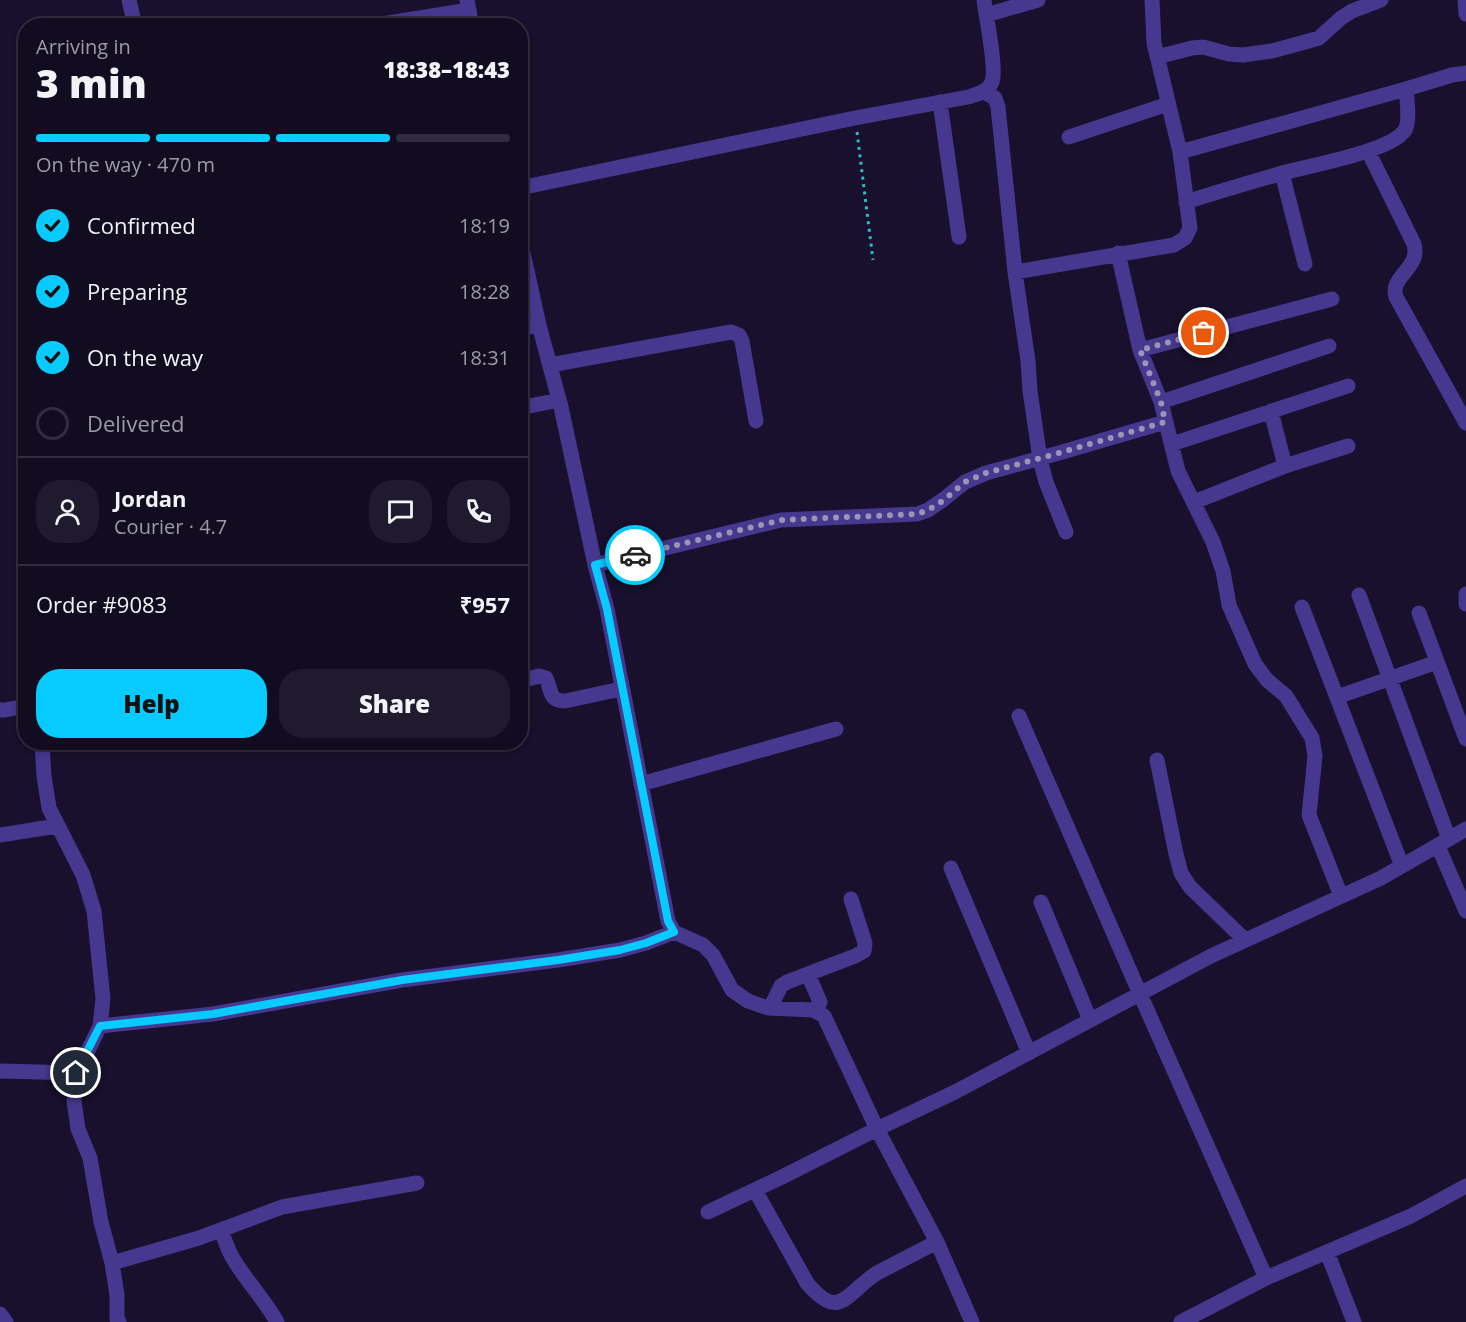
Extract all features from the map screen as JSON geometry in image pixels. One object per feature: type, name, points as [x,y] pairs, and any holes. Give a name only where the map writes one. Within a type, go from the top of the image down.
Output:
[{"type":"street","points":[[129,0],[133,18]]},
{"type":"street","points":[[528,186],[984,92],[991,83],[994,69],[985,7],[1038,0]]},
{"type":"street","points":[[1015,272],[1174,245],[1185,238],[1190,228],[1180,152],[1155,43],[1152,0]]},
{"type":"street","points":[[1158,57],[1203,47],[1243,55],[1272,51],[1319,38],[1352,10],[1381,0]]},
{"type":"street","points":[[1465,0],[1466,14]]},
{"type":"street","points":[[426,18],[469,12]]},
{"type":"street","points":[[1180,152],[1466,73]]},
{"type":"street","points":[[1186,201],[1368,151],[1397,138],[1406,129],[1408,116],[1406,89]]},
{"type":"street","points":[[984,92],[994,98],[998,107],[1015,272],[1040,459],[1046,482],[1066,532]]},
{"type":"street","points":[[940,102],[959,237]]},
{"type":"street","points":[[1069,137],[1168,104]]},
{"type":"street","points":[[1368,151],[1416,250],[1408,269],[1396,284],[1394,289],[1396,297],[1466,423]]},
{"type":"street","points":[[1282,173],[1305,264]]},
{"type":"street","points":[[1119,253],[1140,350],[1161,402],[1178,471],[1218,556],[1229,605],[1252,658],[1267,680],[1286,696],[1312,738],[1316,756],[1309,814],[1341,896]]},
{"type":"street","points":[[528,275],[607,609],[668,921],[674,932],[703,945],[713,955],[732,990],[748,1001],[770,1008],[813,1010],[824,1016],[877,1129],[937,1242],[972,1322]]},
{"type":"street","points":[[1140,350],[1332,299]]},
{"type":"street","points":[[528,327],[539,325]]},
{"type":"street","points":[[550,365],[731,332],[739,334],[756,421]]},
{"type":"street","points":[[1161,402],[1329,346]]},
{"type":"street","points":[[1172,444],[1348,386]]},
{"type":"street","points":[[528,406],[559,400]]},
{"type":"street","points":[[1271,411],[1285,466]]},
{"type":"street","points":[[595,565],[782,520],[917,514],[944,500],[965,482],[986,473],[1165,422]]},
{"type":"street","points":[[1194,502],[1285,466],[1348,446]]},
{"type":"street","points":[[1466,594],[1466,604]]},
{"type":"street","points":[[1359,595],[1390,680],[1466,911]]},
{"type":"street","points":[[1302,607],[1402,866]]},
{"type":"street","points":[[1419,613],[1466,739]]},
{"type":"street","points":[[1337,697],[1437,662]]},
{"type":"street","points":[[528,679],[539,676],[546,678],[551,695],[558,701],[621,689]]},
{"type":"street","points":[[0,710],[18,708]]},
{"type":"street","points":[[1019,716],[1266,1278]]},
{"type":"street","points":[[641,784],[836,729]]},
{"type":"street","points":[[42,750],[45,790],[49,808],[83,875],[94,911],[103,999],[100,1026],[76,1073],[74,1101],[78,1129],[90,1158],[101,1222],[112,1263],[117,1295],[114,1321]]},
{"type":"street","points":[[1157,760],[1181,873],[1190,887],[1245,940]]},
{"type":"street","points":[[0,835],[57,826]]},
{"type":"street","points":[[708,1212],[955,1092],[1211,956],[1381,878],[1466,830]]},
{"type":"street","points":[[951,868],[1029,1053]]},
{"type":"street","points":[[770,1008],[781,986],[787,982],[864,951],[865,943],[852,899]]},
{"type":"street","points":[[1041,902],[1090,1020]]},
{"type":"street","points":[[100,1026],[213,1014],[402,980],[620,950],[674,932]]},
{"type":"street","points":[[808,974],[820,1002],[813,1010]]},
{"type":"street","points":[[0,1071],[76,1073]]},
{"type":"street","points":[[112,1263],[199,1238],[282,1208],[417,1183]]},
{"type":"street","points":[[1181,1322],[1266,1278],[1412,1215],[1466,1186]]},
{"type":"street","points":[[755,1190],[807,1283],[816,1296],[832,1307],[845,1302],[877,1273],[937,1242]]},
{"type":"street","points":[[221,1230],[235,1262],[277,1322]]},
{"type":"street","points":[[1327,1252],[1354,1322]]},
{"type":"street","points":[[0,1314],[6,1322]]},
{"type":"path","points":[[855,118],[873,260]]},
{"type":"way so far","points":[[635,555],[782,520],[917,514],[944,500],[965,482],[986,473],[1165,422],[1161,402],[1140,350],[1204,333]]},
{"type":"route","points":[[76,1073],[100,1026],[213,1014],[402,980],[490,970],[620,950],[674,932],[668,921],[607,609],[595,565],[635,555]]}]
